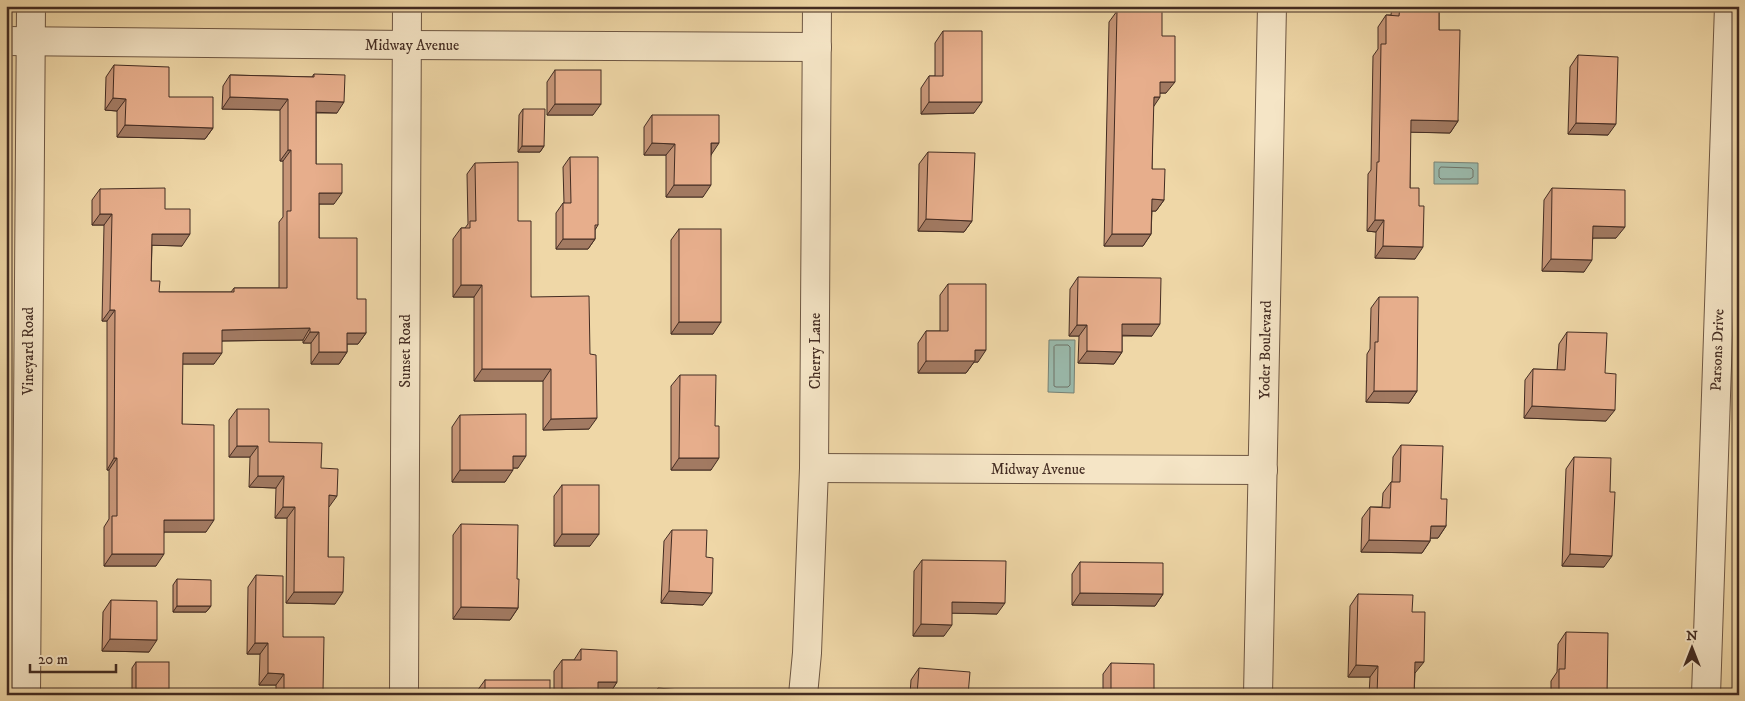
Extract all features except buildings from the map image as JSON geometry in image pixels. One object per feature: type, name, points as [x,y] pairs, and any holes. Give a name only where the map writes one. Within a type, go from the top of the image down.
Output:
[{"type":"street","name":"Vineyard Road","points":[[26,695],[18,41],[31,6]]},
{"type":"street","name":"Sunset Road","points":[[404,695],[407,6]]},
{"type":"street","name":"Cherry Lane","points":[[803,695],[807,653],[814,468],[817,6]]},
{"type":"street","name":"Yoder Boulevard","points":[[1258,695],[1272,6]]},
{"type":"street","name":"Parsons Drive","points":[[1706,695],[1729,6]]},
{"type":"street","name":"Midway Avenue","points":[[18,41],[817,47]]},
{"type":"street","name":"Midway Avenue","points":[[814,468],[1262,470]]},
{"type":"water","points":[[1434,162],[1478,163],[1478,184],[1434,184]]},
{"type":"water","points":[[1049,340],[1075,340],[1074,393],[1048,392]]}]
